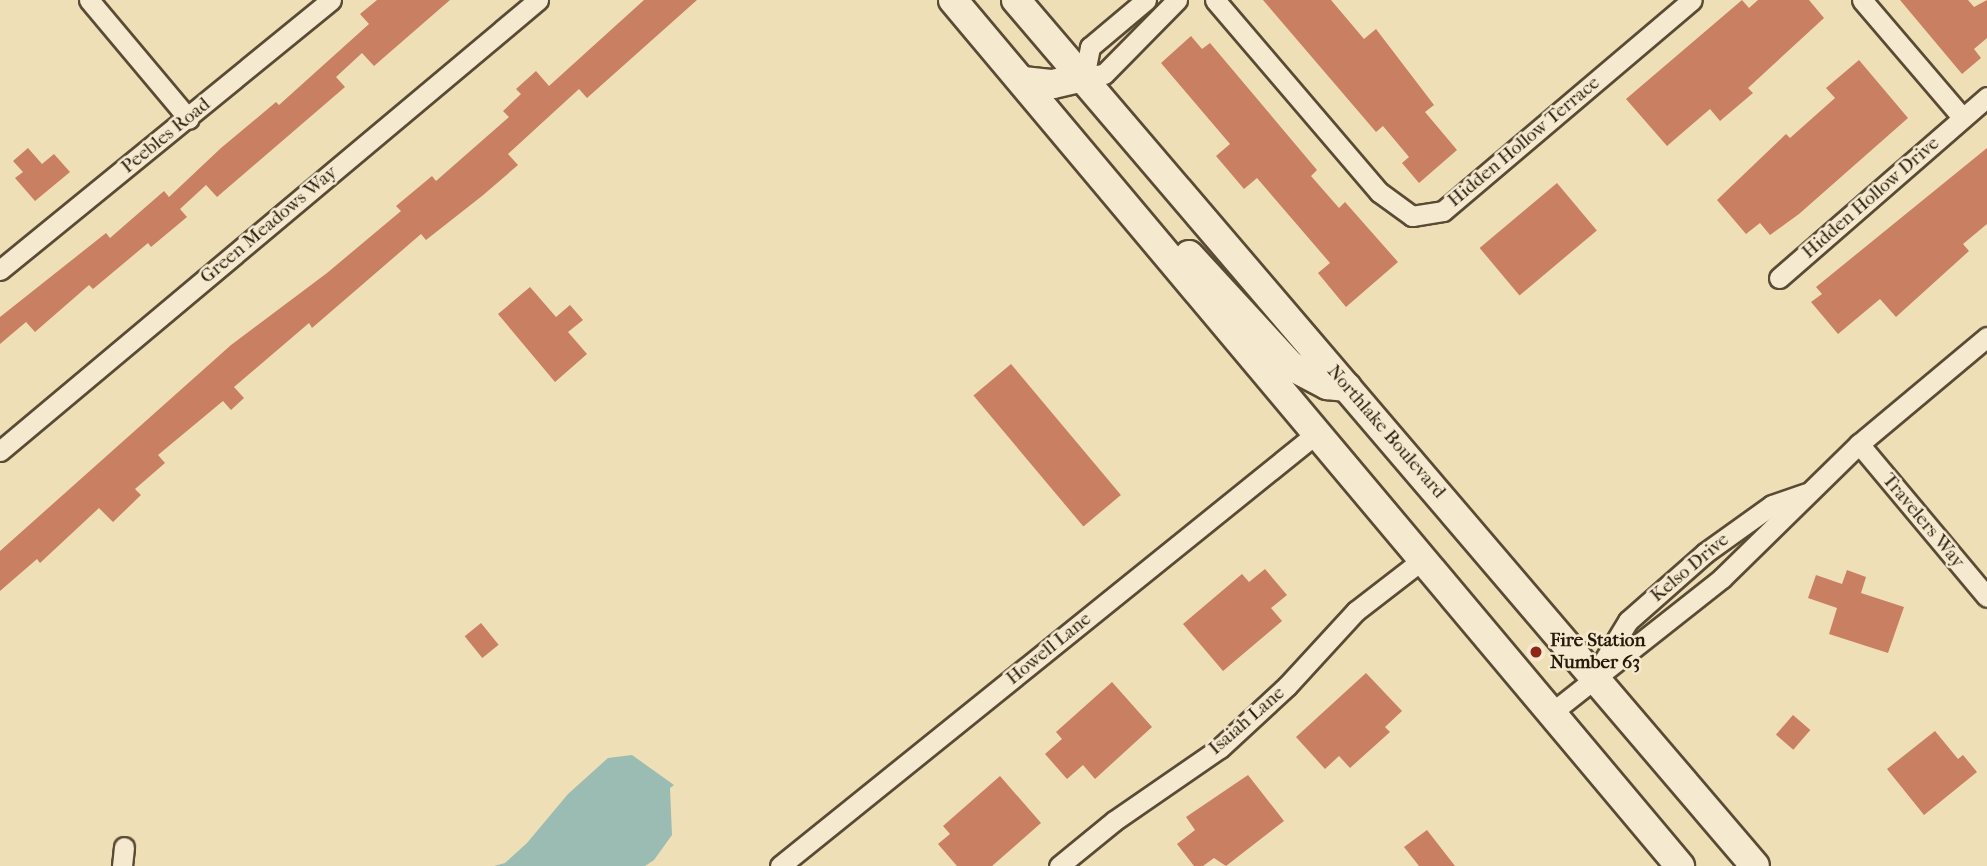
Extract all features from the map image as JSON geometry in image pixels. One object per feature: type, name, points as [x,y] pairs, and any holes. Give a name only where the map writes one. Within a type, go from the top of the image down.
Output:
[{"type":"main road","points":[[953,0],[1680,866]]},
{"type":"main road","name":"Northlake Boulevard","points":[[1016,0],[1595,675],[1755,866]]},
{"type":"main road","points":[[1023,81],[1052,84],[1084,77]]},
{"type":"main road","points":[[1148,230],[1177,243],[1291,366],[1327,385],[1347,387]]},
{"type":"street","points":[[89,0],[189,119]]},
{"type":"street","name":"Peebles Road","points":[[0,270],[189,119],[331,0]]},
{"type":"street","name":"Green Meadows Way","points":[[0,451],[538,0]]},
{"type":"street","points":[[1146,0],[1090,47],[1084,77],[1104,74],[1177,0]]},
{"type":"street","name":"Hidden Hollow Terrace","points":[[1215,0],[1379,192],[1412,216],[1443,211],[1692,0]]},
{"type":"street","points":[[1861,0],[1962,117]]},
{"type":"street","name":"Hidden Hollow Drive","points":[[1779,278],[1987,97]]},
{"type":"street","name":"Kelso Drive","points":[[1550,714],[1595,675],[1636,650],[1722,578],[1859,444],[1987,337]]},
{"type":"street","name":"Howell Lane","points":[[780,866],[1317,433]]},
{"type":"street","name":"Travelers Way","points":[[1859,444],[1987,597]]},
{"type":"street","name":"Kelso Drive","points":[[1595,675],[1628,621],[1705,553],[1772,505],[1811,492]]},
{"type":"street","name":"Isaiah Lane","points":[[1059,866],[1114,821],[1220,748],[1287,686],[1356,611],[1422,560]]},
{"type":"water","points":[[632,755],[674,785],[670,788],[672,835],[654,860],[645,866],[494,866],[505,863],[527,843],[568,794],[608,758]]},
{"type":"building","points":[[377,0],[450,0],[374,66],[362,53],[336,77],[345,87],[217,197],[206,185],[180,209],[187,217],[151,247],[148,243],[93,289],[89,285],[35,332],[26,322],[0,344],[0,317],[106,233],[110,238],[164,191],[169,197],[221,148],[276,102],[279,105],[369,24],[360,14]]},
{"type":"building","points":[[644,0],[697,0],[587,98],[579,89],[508,154],[518,165],[482,196],[426,240],[421,234],[312,328],[309,323],[234,387],[244,398],[231,410],[223,401],[158,455],[165,463],[135,489],[141,495],[113,522],[99,508],[40,563],[37,559],[0,591],[0,551],[231,345],[327,273],[401,211],[396,206],[432,176],[436,181],[509,117],[503,111],[521,94],[516,89],[536,71],[549,86]]},
{"type":"building","points":[[1263,0],[1331,0],[1364,39],[1376,29],[1434,105],[1425,112],[1457,150],[1419,183],[1402,163],[1409,157],[1383,126],[1376,132]]},
{"type":"building","points":[[1742,0],[1749,8],[1758,0],[1809,0],[1824,18],[1748,88],[1753,93],[1720,121],[1710,109],[1667,146],[1626,99]]},
{"type":"building","points":[[1900,0],[1968,0],[1974,7],[1987,0],[1987,38],[1974,49],[1981,58],[1962,74]]},
{"type":"building","points":[[1191,36],[1202,49],[1210,43],[1317,170],[1311,176],[1339,208],[1345,202],[1398,262],[1346,307],[1318,273],[1330,263],[1257,178],[1244,189],[1216,156],[1230,144],[1161,63]]},
{"type":"building","points":[[1859,60],[1908,118],[1799,214],[1770,235],[1760,223],[1746,234],[1717,200],[1786,134],[1790,138],[1835,98],[1826,88]]},
{"type":"building","points":[[28,148],[42,164],[54,154],[70,172],[35,201],[15,178],[23,172],[13,161]]},
{"type":"building","points":[[1987,148],[1987,224],[1963,244],[1969,251],[1896,317],[1880,299],[1838,334],[1811,302],[1822,294],[1816,287]]},
{"type":"building","points":[[1557,183],[1597,230],[1519,295],[1480,248]]},
{"type":"building","points":[[530,287],[556,317],[570,305],[583,320],[568,332],[587,354],[555,382],[498,314]]},
{"type":"building","points":[[1011,364],[1121,495],[1083,526],[973,395]]},
{"type":"building","points":[[1265,569],[1287,595],[1271,608],[1282,621],[1223,671],[1183,624],[1242,574],[1249,582]]},
{"type":"building","points":[[1847,570],[1866,577],[1861,593],[1904,607],[1888,653],[1829,634],[1837,608],[1808,598],[1816,575],[1842,584]]},
{"type":"building","points":[[481,623],[499,645],[482,658],[465,636]]},
{"type":"building","points":[[1366,673],[1402,711],[1385,727],[1390,732],[1350,768],[1339,756],[1325,769],[1296,737]]},
{"type":"building","points":[[1112,682],[1152,727],[1095,779],[1083,765],[1067,779],[1045,754],[1062,739],[1056,732]]},
{"type":"building","points":[[1793,715],[1810,730],[1793,750],[1776,735]]},
{"type":"building","points":[[1935,731],[1958,759],[1963,755],[1977,772],[1924,815],[1887,769]]},
{"type":"building","points":[[1248,775],[1284,821],[1226,866],[1214,858],[1203,866],[1194,866],[1177,844],[1195,830],[1186,817]]},
{"type":"building","points":[[1000,776],[1041,823],[992,866],[957,866],[938,844],[950,834],[943,826]]},
{"type":"building","points":[[1427,830],[1455,866],[1419,866],[1404,847]]},
{"type":"place","name":"Fire Station Number 63","points":[[1536,652]]}]
